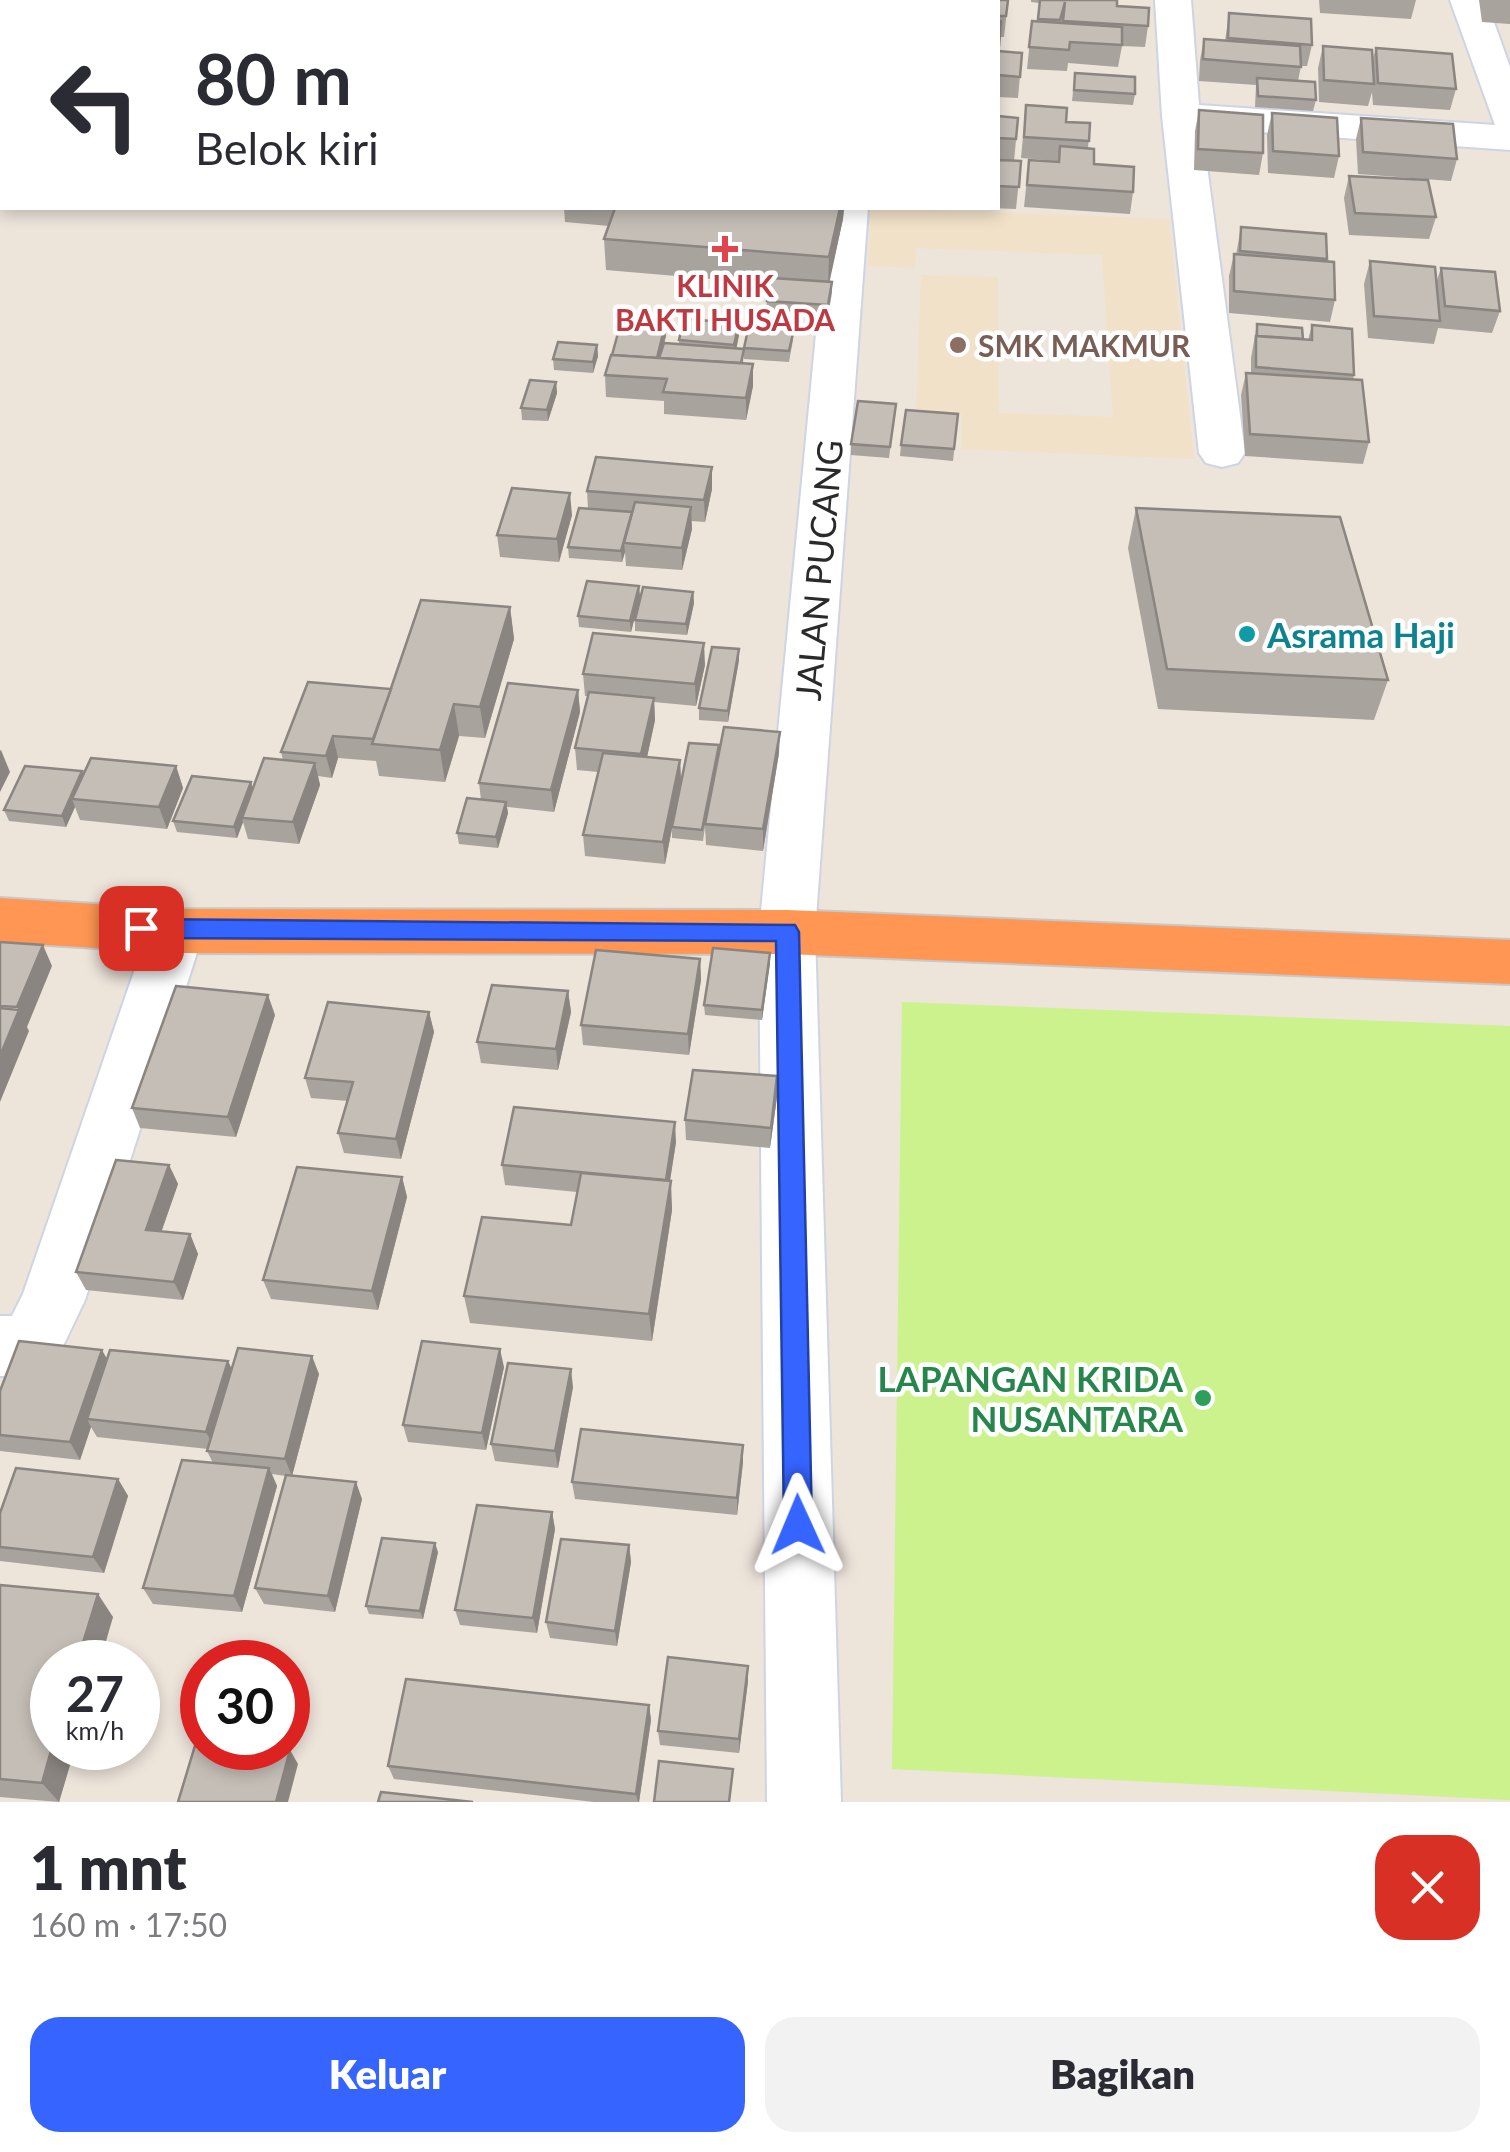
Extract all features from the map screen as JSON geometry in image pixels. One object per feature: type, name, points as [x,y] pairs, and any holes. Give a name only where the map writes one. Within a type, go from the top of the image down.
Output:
[{"type":"highway","points":[[0,920],[176,930],[787,932],[1510,962]]},
{"type":"street","points":[[1173,0],[1181,116],[1222,453]]},
{"type":"street","points":[[1468,0],[1510,120]]},
{"type":"street","points":[[1181,116],[1510,138]]},
{"type":"street","name":"JALAN PUCANG","points":[[804,1802],[787,932],[848,210]]},
{"type":"street","points":[[6,1409],[15,1346],[53,1300],[176,930]]},
{"type":"shaded area","name":"SMK MAKMUR","points":[[871,210],[1169,219],[1194,459],[961,449],[962,414],[916,412],[921,275],[998,277],[999,413],[1113,417],[1102,255],[916,248],[915,268],[868,266]]},
{"type":"green space","name":"LAPANGAN KRIDA NUSANTARA","points":[[902,1002],[1510,1026],[1510,1800],[892,1769]]},
{"type":"building","points":[[1000,0],[1008,0],[1006,16],[1000,16]]},
{"type":"building","points":[[1040,0],[1117,0],[1117,6],[1149,8],[1148,26],[1063,21],[1065,2],[1060,20],[1038,19]]},
{"type":"building","points":[[1229,13],[1311,19],[1312,45],[1228,38]]},
{"type":"building","points":[[1032,21],[1122,27],[1122,45],[1070,42],[1069,50],[1029,47]]},
{"type":"building","points":[[1204,39],[1300,46],[1301,67],[1203,59]]},
{"type":"building","points":[[1323,46],[1372,50],[1374,84],[1324,80]]},
{"type":"building","points":[[1376,48],[1452,54],[1456,89],[1378,83]]},
{"type":"building","points":[[1000,51],[1022,53],[1020,77],[1000,75]]},
{"type":"building","points":[[1075,73],[1135,77],[1135,94],[1074,90]]},
{"type":"building","points":[[1257,78],[1315,82],[1316,100],[1258,96]]},
{"type":"building","points":[[1026,105],[1067,108],[1066,122],[1090,123],[1089,141],[1024,137]]},
{"type":"building","points":[[1199,110],[1263,115],[1263,153],[1198,149]]},
{"type":"building","points":[[1272,113],[1337,118],[1339,156],[1273,151]]},
{"type":"building","points":[[1000,116],[1018,118],[1016,139],[1000,138]]},
{"type":"building","points":[[1361,118],[1453,124],[1457,159],[1363,152]]},
{"type":"building","points":[[1060,146],[1094,149],[1094,164],[1134,167],[1133,192],[1027,185],[1029,160],[1059,162]]},
{"type":"building","points":[[1000,160],[1021,161],[1019,187],[1000,186]]},
{"type":"building","points":[[1349,176],[1428,180],[1436,217],[1355,213]]},
{"type":"building","points":[[614,210],[840,210],[829,257],[604,239]]},
{"type":"building","points":[[1241,227],[1326,234],[1327,259],[1240,251]]},
{"type":"building","points":[[1234,254],[1334,262],[1335,300],[1234,291]]},
{"type":"building","points":[[1370,261],[1435,267],[1440,321],[1374,316]]},
{"type":"building","points":[[1441,268],[1495,272],[1500,311],[1445,306]]},
{"type":"building","points":[[772,278],[832,282],[828,305],[767,301]]},
{"type":"building","points":[[684,319],[739,323],[734,345],[679,340]]},
{"type":"building","points":[[621,322],[665,325],[657,358],[612,355]]},
{"type":"building","points":[[1257,324],[1302,328],[1303,339],[1257,336]]},
{"type":"building","points":[[749,325],[794,329],[789,351],[744,348]]},
{"type":"building","points":[[1312,325],[1352,329],[1354,375],[1256,367],[1256,336],[1312,340]]},
{"type":"building","points":[[558,342],[597,345],[593,362],[553,359]]},
{"type":"building","points":[[664,343],[744,349],[741,363],[659,358]]},
{"type":"building","points":[[611,355],[753,364],[746,398],[663,392],[667,379],[605,375]]},
{"type":"building","points":[[1246,373],[1362,380],[1369,442],[1250,434]]},
{"type":"building","points":[[530,380],[556,382],[547,410],[521,408]]},
{"type":"building","points":[[858,401],[896,404],[890,447],[851,444]]},
{"type":"building","points":[[906,410],[958,414],[954,449],[901,445]]},
{"type":"building","points":[[596,457],[712,467],[704,500],[587,491]]},
{"type":"building","points":[[512,488],[570,493],[557,539],[497,535]]},
{"type":"building","points":[[635,502],[691,507],[682,548],[624,543]]},
{"type":"building","points":[[579,508],[632,512],[621,551],[568,547]]},
{"type":"building","name":"Asrama Haji","points":[[1136,508],[1340,517],[1388,680],[1167,669]]},
{"type":"building","points":[[587,581],[639,586],[630,621],[578,616]]},
{"type":"building","points":[[643,587],[693,592],[686,624],[635,620]]},
{"type":"building","points":[[421,600],[510,607],[480,707],[454,704],[440,750],[372,744]]},
{"type":"building","points":[[593,633],[704,643],[695,684],[583,674]]},
{"type":"building","points":[[712,647],[739,649],[728,711],[699,708]]},
{"type":"building","points":[[308,682],[391,689],[373,739],[333,736],[326,756],[281,752]]},
{"type":"building","points":[[508,683],[578,690],[551,790],[479,783]]},
{"type":"building","points":[[589,692],[654,698],[641,754],[575,748]]},
{"type":"building","points":[[724,727],[780,732],[763,829],[705,824]]},
{"type":"building","points":[[689,743],[719,745],[702,830],[672,827]]},
{"type":"building","points":[[603,753],[680,760],[663,842],[583,835]]},
{"type":"building","points":[[91,758],[176,766],[159,807],[72,799]]},
{"type":"building","points":[[264,758],[315,763],[293,822],[242,818]]},
{"type":"building","points":[[25,766],[82,771],[62,816],[4,810]]},
{"type":"building","points":[[192,776],[251,782],[234,827],[173,821]]},
{"type":"building","points":[[467,798],[506,802],[496,837],[457,833]]},
{"type":"building","points":[[0,942],[43,945],[17,1007],[0,1006]]},
{"type":"building","points":[[713,948],[770,953],[762,1010],[704,1005]]},
{"type":"building","points":[[596,950],[700,959],[688,1034],[581,1025]]},
{"type":"building","points":[[492,985],[568,991],[556,1049],[477,1042]]},
{"type":"building","points":[[176,986],[268,995],[228,1117],[132,1108]]},
{"type":"building","points":[[328,1002],[429,1012],[396,1139],[338,1133],[353,1082],[305,1078]]},
{"type":"building","points":[[0,1008],[19,1010],[0,1056]]},
{"type":"building","points":[[693,1070],[777,1076],[771,1128],[685,1120]]},
{"type":"building","points":[[514,1107],[675,1122],[666,1180],[502,1165]]},
{"type":"building","points":[[116,1160],[169,1165],[146,1230],[190,1234],[174,1282],[76,1272]]},
{"type":"building","points":[[297,1167],[402,1177],[372,1291],[263,1280]]},
{"type":"building","points":[[581,1173],[671,1181],[649,1314],[464,1296],[482,1217],[571,1225]]},
{"type":"building","points":[[19,1341],[102,1350],[70,1442],[0,1435],[0,1391]]},
{"type":"building","points":[[422,1341],[500,1349],[482,1433],[403,1425]]},
{"type":"building","points":[[238,1348],[312,1356],[285,1459],[207,1451]]},
{"type":"building","points":[[110,1350],[228,1361],[206,1432],[87,1419]]},
{"type":"building","points":[[508,1363],[571,1369],[555,1451],[491,1444]]},
{"type":"building","points":[[581,1429],[743,1445],[737,1498],[572,1482]]},
{"type":"building","points":[[182,1460],[269,1468],[234,1596],[143,1588]]},
{"type":"building","points":[[16,1468],[118,1479],[93,1557],[0,1547],[0,1513]]},
{"type":"building","points":[[286,1475],[356,1482],[328,1596],[255,1588]]},
{"type":"building","points":[[477,1505],[552,1512],[533,1618],[455,1610]]},
{"type":"building","points":[[382,1538],[435,1543],[420,1611],[366,1606]]},
{"type":"building","points":[[561,1539],[629,1545],[615,1631],[546,1622]]},
{"type":"building","points":[[0,1585],[98,1594],[84,1640],[30,1640],[30,1770],[46,1770],[42,1783],[0,1779]]},
{"type":"building","points":[[668,1657],[748,1666],[739,1739],[658,1731]]},
{"type":"building","points":[[406,1679],[649,1705],[636,1794],[388,1766]]},
{"type":"building","points":[[659,1761],[733,1769],[729,1802],[654,1802]]},
{"type":"building","points":[[188,1770],[285,1770],[276,1802],[178,1802]]},
{"type":"building","points":[[381,1792],[473,1802],[378,1802]]},
{"type":"place","name":"KLINIK BAKTI HUSADA","points":[[725,249]]},
{"type":"place","name":"SMK MAKMUR","points":[[958,345]]},
{"type":"place","name":"Asrama Haji","points":[[1247,634]]},
{"type":"place","name":"LAPANGAN KRIDA NUSANTARA","points":[[1203,1398]]},
{"type":"route","points":[[141,928],[787,932],[798,1525]]}]
